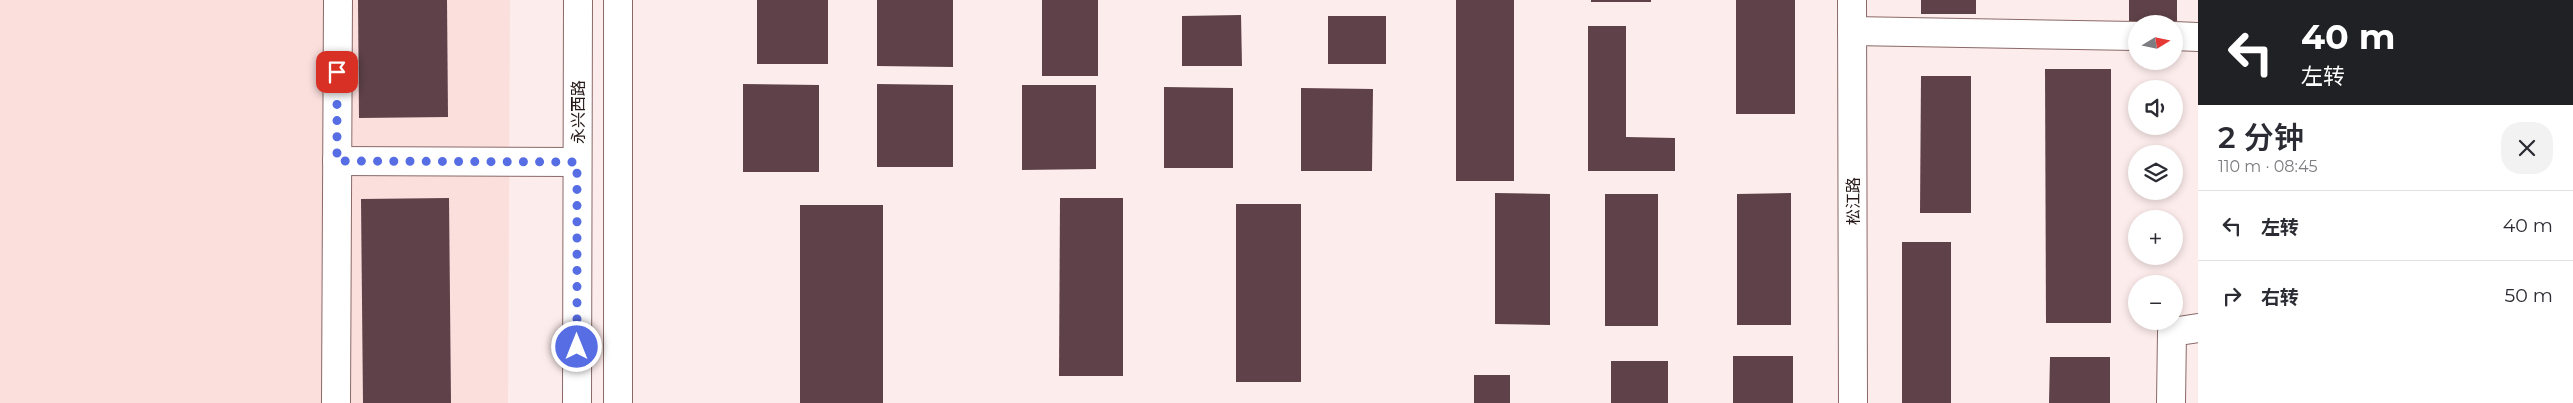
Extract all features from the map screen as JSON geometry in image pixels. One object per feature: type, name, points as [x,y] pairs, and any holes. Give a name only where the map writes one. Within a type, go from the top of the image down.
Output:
[{"type":"main road","points":[[336,403],[338,0]]},
{"type":"main road","name":"永兴西路","points":[[577,403],[578,0]]},
{"type":"main road","points":[[618,0],[618,403]]},
{"type":"main road","name":"松江路","points":[[1852,0],[1853,403]]},
{"type":"main road","points":[[1852,30],[2128,36]]},
{"type":"main road","points":[[2183,36],[2198,37]]},
{"type":"main road","points":[[337,161],[577,162]]},
{"type":"main road","points":[[2171,403],[2172,332],[2198,328]]},
{"type":"shaded area","points":[[0,0],[510,0],[508,403],[0,403]]},
{"type":"building","points":[[358,0],[447,0],[448,117],[359,118]]},
{"type":"building","points":[[757,0],[828,0],[828,64],[757,64]]},
{"type":"building","points":[[877,0],[953,0],[953,67],[877,66]]},
{"type":"building","points":[[1042,0],[1098,0],[1098,76],[1042,76]]},
{"type":"building","points":[[1456,0],[1514,0],[1514,181],[1456,181]]},
{"type":"building","points":[[1591,0],[1651,0],[1651,2],[1591,2]]},
{"type":"building","points":[[1736,0],[1795,0],[1795,114],[1736,114]]},
{"type":"building","points":[[1921,0],[1976,0],[1976,14],[1921,14]]},
{"type":"building","points":[[2129,0],[2177,0],[2177,15],[2129,15]]},
{"type":"building","points":[[1241,15],[1242,66],[1182,66],[1182,16]]},
{"type":"building","points":[[1328,16],[1386,16],[1386,64],[1328,64]]},
{"type":"building","points":[[1588,26],[1626,26],[1626,137],[1675,138],[1675,171],[1588,171]]},
{"type":"building","points":[[2045,69],[2111,69],[2111,323],[2046,323]]},
{"type":"building","points":[[1921,76],[1971,76],[1971,213],[1920,213]]},
{"type":"building","points":[[743,84],[819,85],[819,172],[743,172]]},
{"type":"building","points":[[877,84],[953,85],[953,167],[877,167]]},
{"type":"building","points":[[1022,85],[1096,85],[1096,169],[1022,170]]},
{"type":"building","points":[[1164,87],[1233,88],[1233,168],[1164,168]]},
{"type":"building","points":[[1301,88],[1373,89],[1372,171],[1301,171]]},
{"type":"building","points":[[1495,193],[1550,194],[1550,325],[1495,324]]},
{"type":"building","points":[[1791,193],[1791,325],[1737,325],[1737,194]]},
{"type":"building","points":[[1605,194],[1658,194],[1658,326],[1605,326]]},
{"type":"building","points":[[449,198],[451,403],[363,403],[361,199]]},
{"type":"building","points":[[1060,198],[1123,198],[1123,376],[1059,376]]},
{"type":"building","points":[[1236,204],[1301,204],[1301,382],[1236,382]]},
{"type":"building","points":[[800,205],[883,205],[883,403],[800,403]]},
{"type":"building","points":[[1902,242],[1951,242],[1951,403],[1902,403]]},
{"type":"building","points":[[1733,356],[1793,356],[1793,403],[1733,403]]},
{"type":"building","points":[[2050,357],[2110,357],[2110,403],[2049,403]]},
{"type":"building","points":[[1611,361],[1668,361],[1668,403],[1611,403]]},
{"type":"building","points":[[1474,375],[1510,375],[1510,403],[1474,403]]},
{"type":"route","points":[[337,72],[337,161],[577,162],[577,347]]}]
